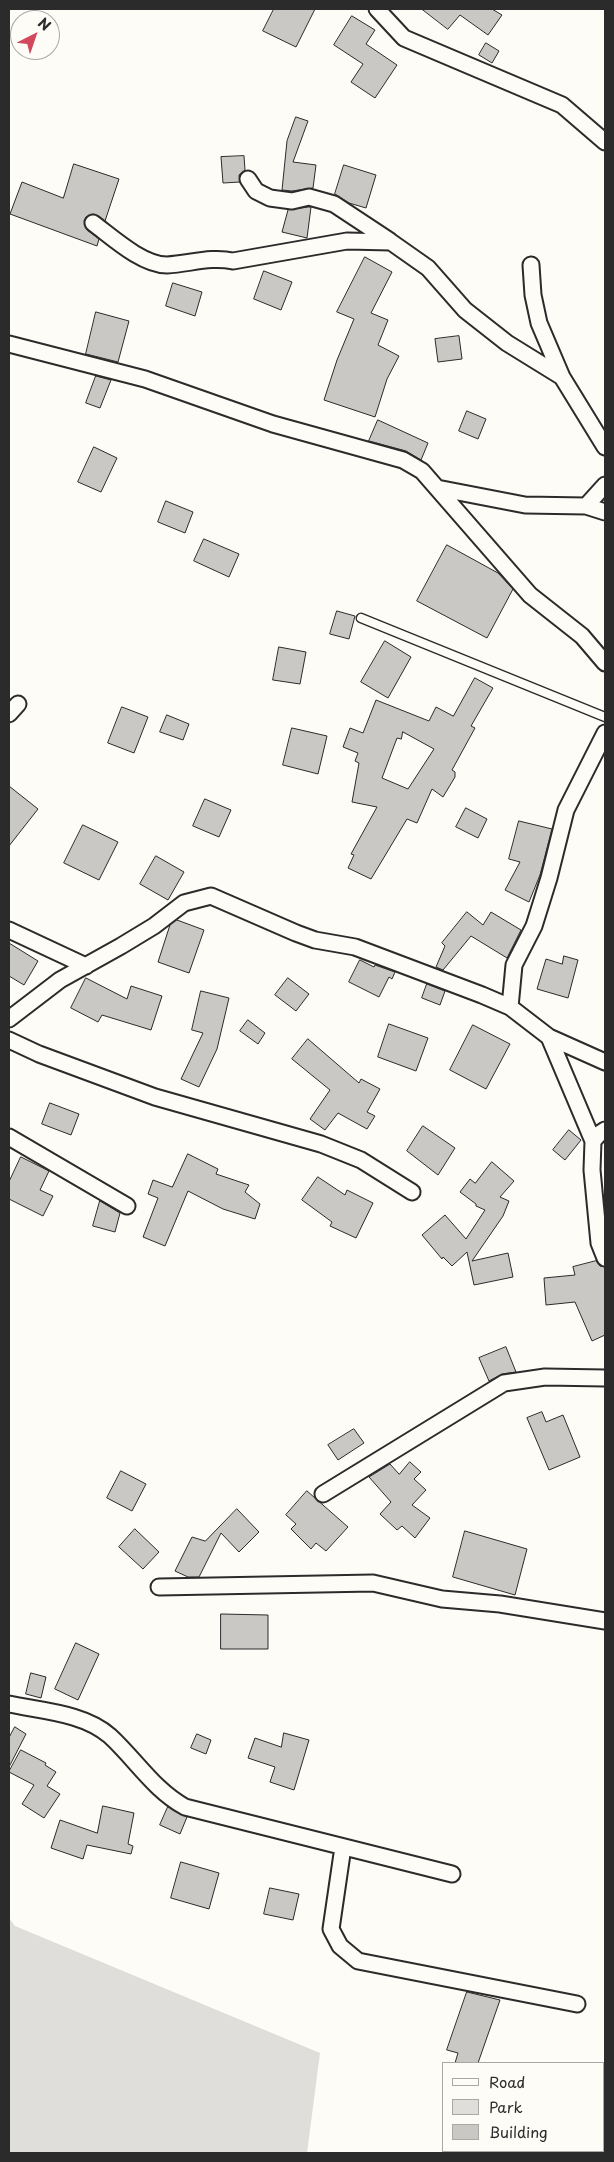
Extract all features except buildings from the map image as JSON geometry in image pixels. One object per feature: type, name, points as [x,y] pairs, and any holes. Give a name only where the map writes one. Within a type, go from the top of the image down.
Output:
[{"type":"street","points":[[377,9],[404,38],[562,105],[605,142]]},
{"type":"street","points":[[248,179],[256,191],[270,198],[292,201],[309,197],[334,204],[428,268],[465,310],[507,343],[562,377]]},
{"type":"street","points":[[93,223],[142,258],[166,265],[217,259],[234,261],[347,241],[391,242]]},
{"type":"street","points":[[531,265],[533,295],[539,324],[562,377],[605,447]]},
{"type":"street","points":[[9,344],[145,379],[273,424],[403,460],[422,471],[530,595],[582,636],[605,663]]},
{"type":"street","points":[[586,506],[605,485]]},
{"type":"street","points":[[437,488],[525,505],[586,506],[605,512]]},
{"type":"street","points":[[510,1007],[514,966],[534,926],[549,878],[567,807],[605,733]]},
{"type":"street","points":[[9,1019],[60,980],[154,926],[184,903],[211,896],[296,933],[315,940],[355,947],[510,1007],[549,1037],[605,1062]]},
{"type":"street","points":[[9,930],[86,966]]},
{"type":"street","points":[[549,1037],[593,1141],[592,1170],[597,1225],[599,1243],[605,1258]]},
{"type":"street","points":[[9,1040],[39,1054],[155,1097],[321,1144],[361,1160],[412,1192]]},
{"type":"street","points":[[593,1141],[598,1134],[605,1130]]},
{"type":"street","points":[[9,1137],[127,1206]]},
{"type":"street","points":[[323,1494],[504,1383],[545,1377],[605,1378]]},
{"type":"street","points":[[158,1587],[373,1583],[442,1599],[500,1604],[605,1621]]},
{"type":"street","points":[[9,1704],[63,1715],[96,1727],[109,1736],[161,1791],[185,1807],[452,1874]]},
{"type":"street","points":[[343,1847],[332,1929],[340,1946],[358,1960],[576,2004]]},
{"type":"lane","points":[[361,618],[605,717]]},
{"type":"green space","points":[[9,1918],[15,1926],[320,2053],[307,2153],[9,2153]]}]
